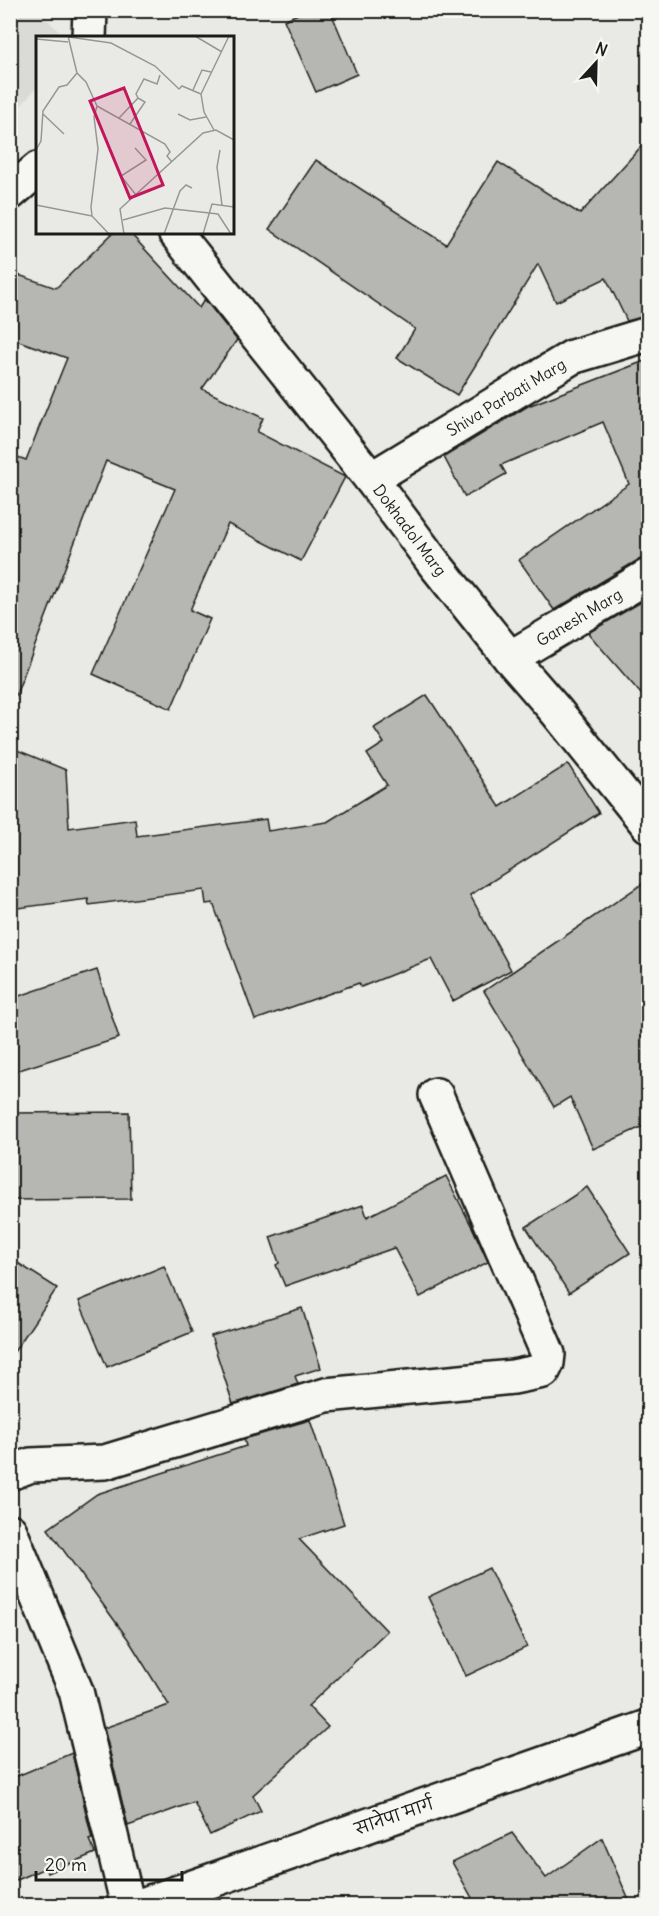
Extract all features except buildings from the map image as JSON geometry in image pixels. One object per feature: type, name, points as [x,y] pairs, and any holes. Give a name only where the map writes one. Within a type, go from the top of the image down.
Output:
[{"type":"street","points":[[89,36],[90,10]]},
{"type":"street","points":[[10,193],[36,171]]},
{"type":"street","name":"Dokhadol Marg","points":[[177,234],[372,479],[433,562],[648,825]]},
{"type":"street","name":"Shiva Parbati Marg","points":[[372,479],[572,357],[648,334]]},
{"type":"street","name":"Ganesh Marg","points":[[510,658],[648,576]]},
{"type":"street","points":[[10,1473],[31,1465],[105,1462],[326,1395],[513,1377],[543,1371],[547,1364],[548,1354],[436,1095]]},
{"type":"street","points":[[10,1531],[76,1691],[128,1905]]},
{"type":"street","name":"सानेपा मार्ग","points":[[139,1905],[648,1727]]},
{"type":"shaded area","points":[[11,10],[38,11],[64,36],[36,36],[36,88],[11,117]]}]
